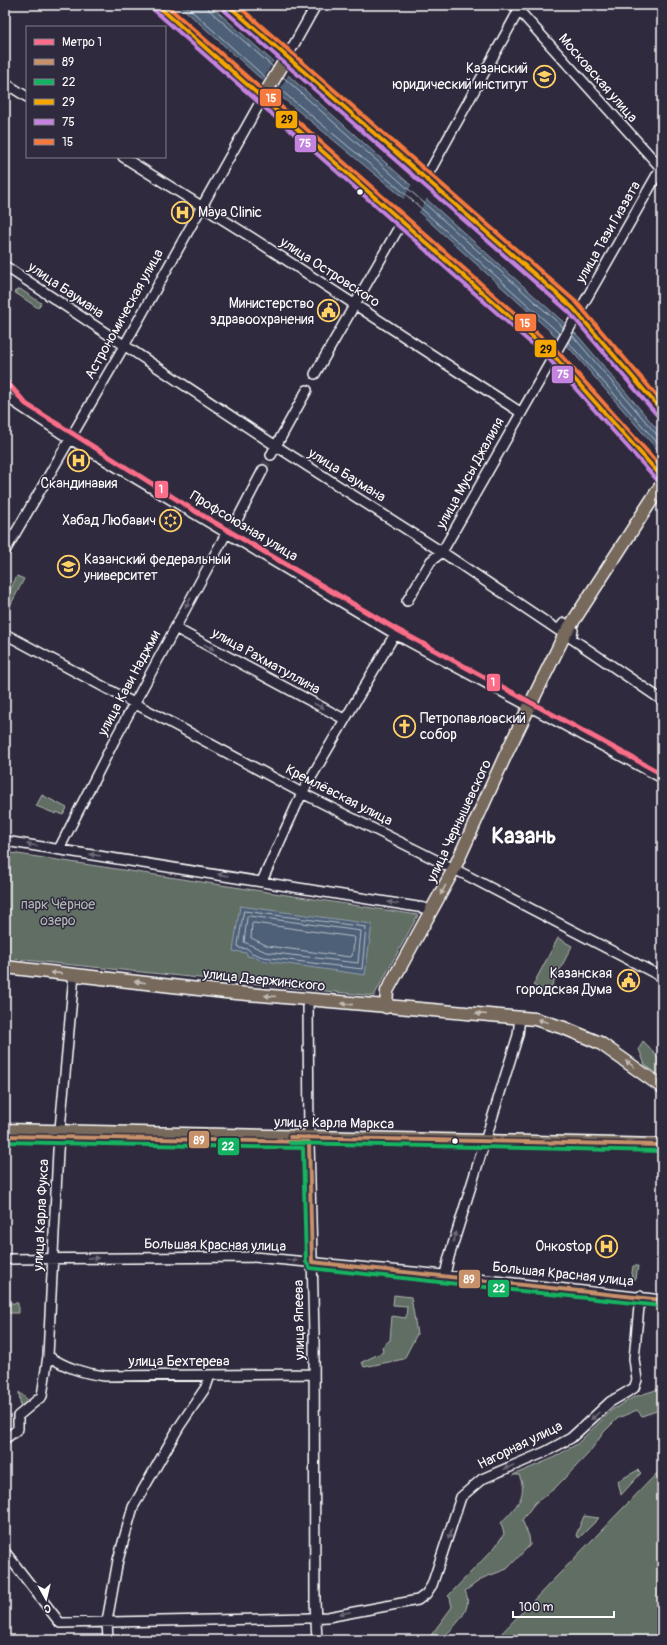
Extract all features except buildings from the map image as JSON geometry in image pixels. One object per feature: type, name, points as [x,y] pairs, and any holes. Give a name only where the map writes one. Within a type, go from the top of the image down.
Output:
[{"type":"main road","points":[[157,5],[265,95],[402,222],[555,352],[662,477]]},
{"type":"main road","points":[[228,5],[285,59],[426,178],[576,316],[662,411]]},
{"type":"main road","points":[[265,95],[285,59]]},
{"type":"main road","name":"улица Чернышевского","points":[[386,1007],[388,991],[454,869],[528,707],[569,627],[662,484]]},
{"type":"main road","name":"улица Дзержинского","points":[[5,967],[308,1000],[535,1019],[564,1028],[600,1043],[662,1087]]},
{"type":"main road","name":"улица Карла Маркса","points":[[5,1130],[59,1134],[309,1140],[662,1145]]},
{"type":"main road","name":"улица Карла Маркса","points":[[5,1136],[59,1134]]},
{"type":"main road","name":"улица Карла Маркса","points":[[484,1143],[662,1149]]},
{"type":"street","points":[[285,59],[316,5]]},
{"type":"street","points":[[426,178],[516,8]]},
{"type":"street","name":"Московская улица","points":[[516,8],[588,86],[637,144],[662,168]]},
{"type":"street","points":[[5,83],[26,96]]},
{"type":"street","name":"Астрономическая улица","points":[[5,551],[124,346],[265,95]]},
{"type":"street","name":"улица Островского","points":[[125,158],[355,304],[520,412]]},
{"type":"street","name":"улица Тази Гиззата","points":[[555,352],[662,168]]},
{"type":"street","points":[[315,374],[402,222]]},
{"type":"street","name":"улица Баумана","points":[[5,266],[124,346],[276,446],[442,552],[558,630],[564,623],[569,627]]},
{"type":"street","name":"улица Мусы Джалиля","points":[[406,601],[431,562],[442,552],[555,352]]},
{"type":"street","points":[[271,455],[307,390]]},
{"type":"street","name":"Профсоюзная улица","points":[[5,396],[70,439],[395,634],[662,778]]},
{"type":"street","points":[[238,518],[263,470]]},
{"type":"street","name":"улица Кави Наджми","points":[[59,849],[135,702],[227,532]]},
{"type":"street","points":[[569,627],[573,630],[571,638],[662,700]]},
{"type":"street","name":"улица Рахматуллина","points":[[175,628],[344,719]]},
{"type":"street","name":"Кремлёвская улица","points":[[5,634],[135,702],[302,793],[662,976]]},
{"type":"street","points":[[262,881],[302,793],[395,634]]},
{"type":"street","points":[[5,841],[262,881],[424,908],[431,911]]},
{"type":"street","name":"улица Карла Фукса","points":[[5,1439],[18,1429],[18,1416],[42,1396],[48,1356],[59,1134],[74,975]]},
{"type":"street","name":"улица Япеева","points":[[308,1000],[317,1640]]},
{"type":"street","points":[[445,1275],[449,1257],[518,1035],[520,1017]]},
{"type":"street","name":"Большая Красная улица","points":[[5,1259],[254,1257],[445,1275],[640,1296],[662,1300]]},
{"type":"street","name":"Нагорная улица","points":[[5,1552],[60,1622],[274,1620],[316,1617],[412,1602],[426,1594],[432,1585],[461,1496],[482,1478],[545,1452],[571,1438],[610,1402],[634,1388],[637,1380],[634,1359],[640,1296]]},
{"type":"street","name":"улица Бехтерева","points":[[48,1356],[62,1365],[81,1373],[105,1376],[314,1374]]},
{"type":"street","points":[[108,1640],[107,1621],[118,1560],[133,1507],[179,1427],[206,1387],[210,1375]]},
{"type":"green space","points":[[20,289],[41,303],[38,308],[14,292]]},
{"type":"green space","points":[[17,576],[24,579],[9,608],[5,606],[5,600]]},
{"type":"green space","points":[[42,795],[67,808],[63,815],[57,812],[56,814],[36,806]]},
{"type":"green space","name":"парк Чёрное озеро","points":[[5,852],[418,915],[374,996],[5,958]]},
{"type":"green space","points":[[558,938],[572,946],[548,993],[533,985]]},
{"type":"green space","points":[[643,1041],[657,1057],[661,1066],[662,1077],[645,1065],[639,1049]]},
{"type":"green space","points":[[633,1266],[638,1266],[636,1279],[631,1279]]},
{"type":"green space","points":[[394,1295],[411,1297],[417,1334],[404,1359],[364,1367],[362,1362],[383,1352],[382,1347],[390,1340],[392,1316],[406,1318],[407,1306],[393,1305]]},
{"type":"green space","points":[[7,1303],[18,1303],[18,1313],[7,1313]]},
{"type":"green space","points":[[662,1388],[662,1409],[642,1416],[637,1410],[618,1418],[604,1432],[588,1454],[555,1488],[535,1503],[522,1520],[529,1536],[530,1545],[507,1569],[483,1578],[465,1591],[467,1605],[457,1624],[441,1640],[420,1640],[429,1638],[452,1607],[448,1596],[495,1547],[504,1534],[501,1523],[519,1501],[522,1490],[522,1483],[519,1475],[513,1475],[551,1459],[577,1444],[612,1410],[634,1397]]},
{"type":"green space","points":[[19,1392],[29,1401],[29,1403],[21,1411]]},
{"type":"green space","points":[[662,1468],[662,1640],[495,1640]]},
{"type":"green space","points":[[638,1470],[641,1473],[621,1495],[618,1481]]},
{"type":"green space","points":[[584,1516],[599,1518],[579,1538],[576,1535]]},
{"type":"water","points":[[179,5],[210,5],[560,319],[579,337],[662,435],[662,455],[571,350],[400,195],[279,95]]},
{"type":"water","points":[[240,906],[372,924],[365,975],[259,960],[259,958],[247,956],[247,953],[233,951]]},
{"type":"pier","points":[[274,60],[289,73],[277,95],[262,82]]},
{"type":"pier","points":[[412,184],[427,198],[418,214],[403,200]]},
{"type":"tunnel","points":[[263,470],[271,455]]},
{"type":"metro line","name":"1","points":[[5,380],[26,404],[195,511],[394,628],[662,774]]},
{"type":"transit line","name":"29","points":[[157,5],[553,355],[662,477]]},
{"type":"transit line","name":"15","points":[[166,5],[557,351],[662,468]]},
{"type":"transit line","name":"29","points":[[228,5],[573,308],[662,411]]},
{"type":"transit line","name":"15","points":[[237,5],[577,303],[662,402]]},
{"type":"transit line","name":"75","points":[[153,9],[549,359],[658,481]]},
{"type":"transit line","name":"75","points":[[224,10],[569,312],[657,415]]},
{"type":"transit line","name":"89","points":[[5,1136],[309,1142],[312,1262],[662,1300]]},
{"type":"transit line","name":"89","points":[[290,1137],[662,1145]]},
{"type":"transit line","name":"22","points":[[5,1142],[303,1148],[306,1262],[310,1268],[661,1306]]},
{"type":"transit line","name":"22","points":[[290,1143],[662,1151]]},
{"type":"place","name":"Казанский юридический институт","points":[[544,76]]},
{"type":"place","name":"Maya Clinic","points":[[183,212]]},
{"type":"place","name":"Министерство здравоохранения","points":[[329,311]]},
{"type":"place","name":"Скандинавия","points":[[79,461]]},
{"type":"place","name":"Хабад Любавич","points":[[171,520]]},
{"type":"place","name":"Казанский федеральный университет","points":[[68,567]]},
{"type":"place","name":"Петропавловский собор","points":[[404,726]]},
{"type":"place","name":"Казанская городская Дума","points":[[628,981]]},
{"type":"place","name":"Онкоstop","points":[[607,1246]]},
{"type":"district","name":"Казань","points":[[524,836]]}]
